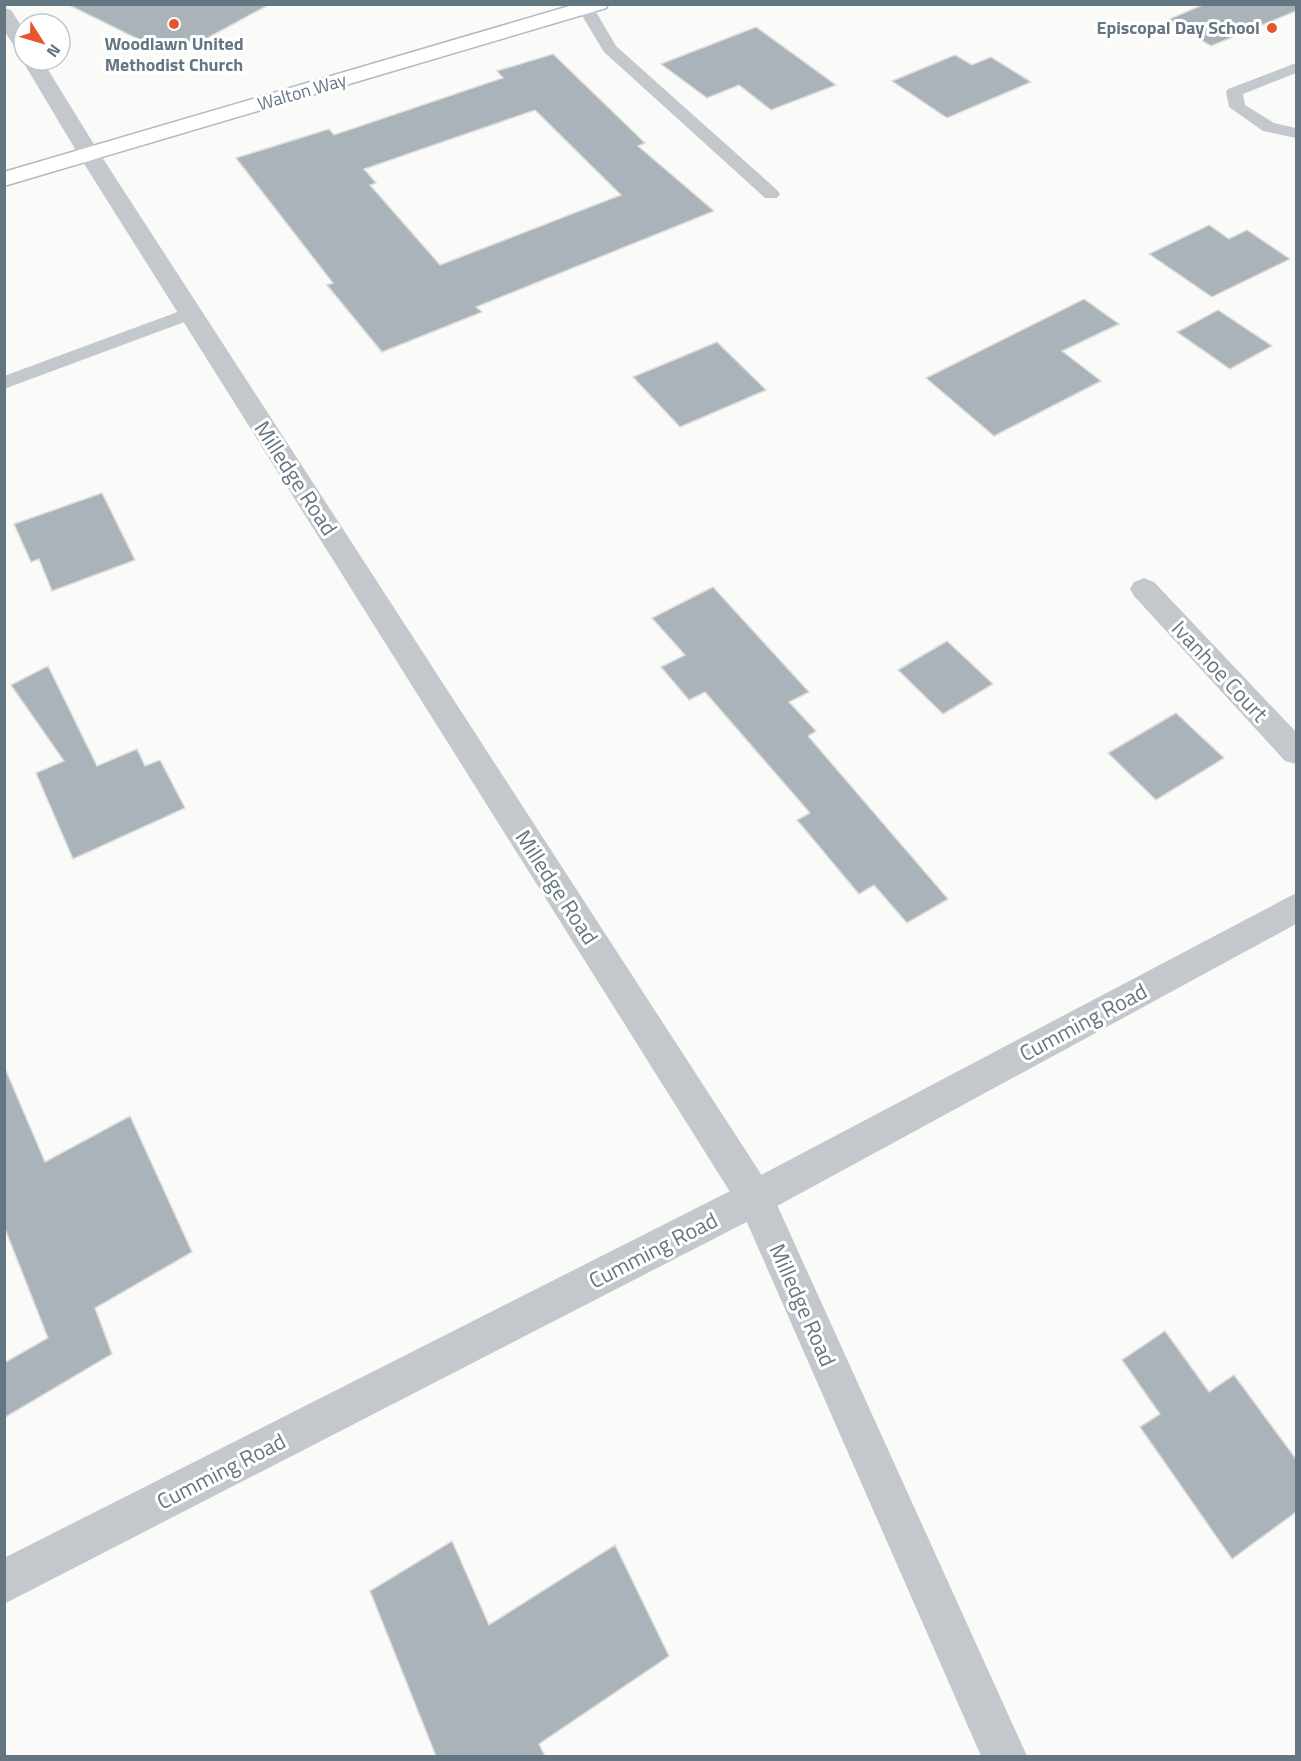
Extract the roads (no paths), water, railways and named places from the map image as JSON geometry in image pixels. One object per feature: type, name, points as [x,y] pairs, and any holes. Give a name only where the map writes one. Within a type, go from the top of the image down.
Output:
[{"type":"main road","name":"Walton Way","points":[[4,179],[589,6]]},
{"type":"street","points":[[4,14],[12,27]]},
{"type":"street","name":"Milledge Road","points":[[39,72],[89,154],[755,1198],[1004,1756]]},
{"type":"street","name":"Ivanhoe Court","points":[[1144,589],[1296,752]]},
{"type":"street","name":"Cumming Road","points":[[4,1582],[755,1198],[1296,908]]},
{"type":"lane","points":[[589,6],[610,50],[771,194]]},
{"type":"lane","points":[[1296,68],[1234,92],[1238,106],[1269,127],[1296,133]]},
{"type":"lane","points":[[4,383],[191,313]]},
{"type":"place","name":"Woodlawn United Methodist Church","points":[[174,24]]},
{"type":"place","name":"Episcopal Day School","points":[[1272,28]]}]
